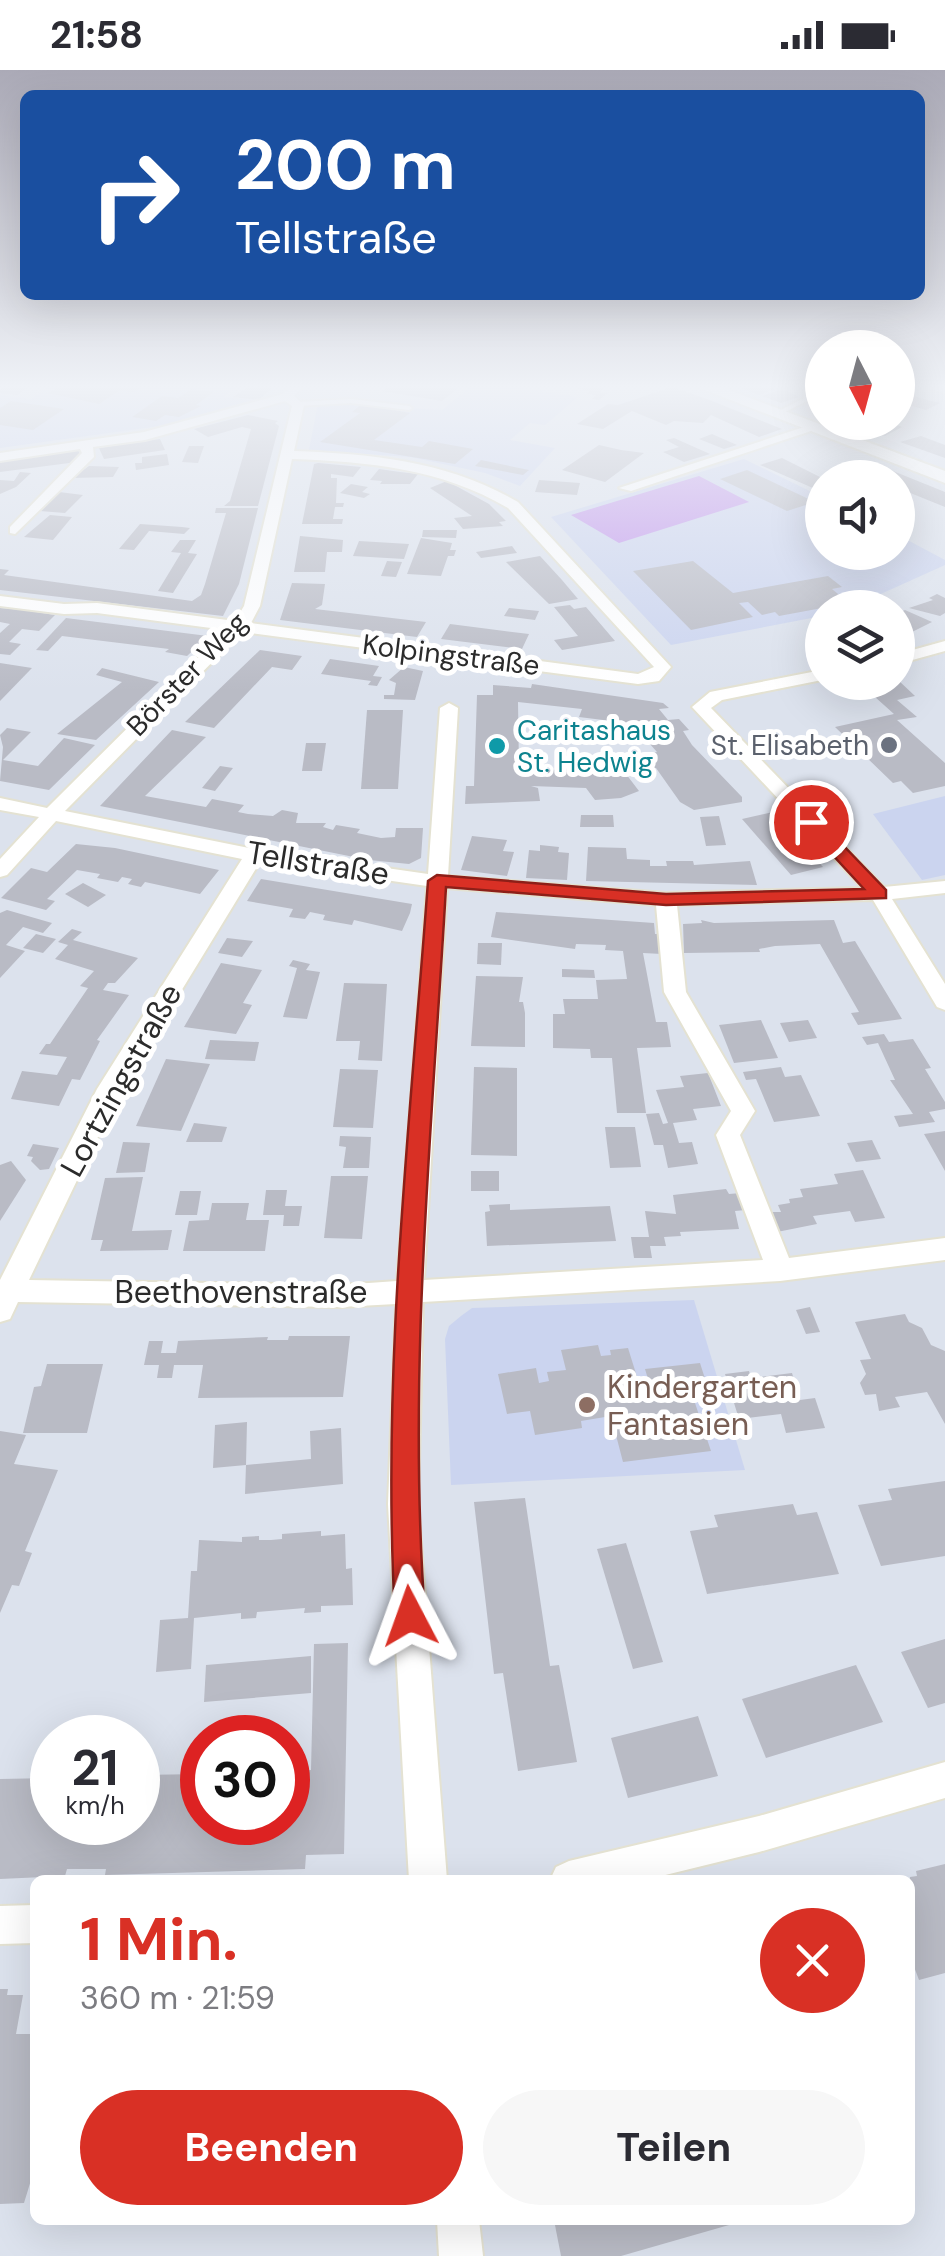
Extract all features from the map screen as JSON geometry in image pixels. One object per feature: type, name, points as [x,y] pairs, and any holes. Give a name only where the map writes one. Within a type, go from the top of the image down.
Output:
[{"type":"street","points":[[15,530],[57,487]]},
{"type":"street","name":"Börster Weg","points":[[0,871],[89,775],[238,628],[252,606],[281,487]]},
{"type":"street","name":"Kolpingstraße","points":[[0,601],[64,609],[97,608],[638,679],[653,677],[661,670],[661,664],[528,520],[487,487]]},
{"type":"street","points":[[915,656],[941,652]]},
{"type":"street","points":[[805,678],[716,696],[701,707],[879,894],[945,1002]]},
{"type":"street","points":[[428,1875],[403,1504],[410,1288],[449,708]]},
{"type":"street","name":"Tellstraße","points":[[0,804],[254,854],[437,881],[666,900],[879,894],[945,887]]},
{"type":"street","name":"Lortzingstraße","points":[[3,1298],[110,1089],[254,854]]},
{"type":"street","points":[[666,900],[675,992],[743,1111],[728,1135],[780,1270]]},
{"type":"street","name":"Beethovenstraße","points":[[3,1298],[340,1296],[410,1288],[780,1270],[945,1249]]},
{"type":"street","points":[[590,1875],[758,1834],[945,1780]]},
{"type":"street","points":[[0,1925],[30,1924]]},
{"type":"street","points":[[458,2225],[461,2256]]},
{"type":"shaded area","points":[[651,487],[802,487],[805,489],[805,570],[915,570],[915,544],[945,560],[945,565],[890,590],[805,590],[805,619],[671,645],[551,517]]},
{"type":"shaded area","points":[[663,487],[720,487],[749,502],[619,543],[571,515]]},
{"type":"shaded area","points":[[945,796],[945,875],[922,880],[873,814]]},
{"type":"shaded area","name":"Kindergarten Fantasien","points":[[694,1300],[745,1470],[451,1485],[445,1339],[449,1326],[461,1316],[472,1308]]},
{"type":"building","points":[[234,487],[263,487],[258,506],[224,506]]},
{"type":"building","points":[[309,487],[337,487],[336,503],[344,503],[343,507],[335,507],[333,519],[343,519],[342,524],[302,524]]},
{"type":"building","points":[[347,487],[368,487],[362,492],[370,494],[364,498],[340,493]]},
{"type":"building","points":[[458,487],[489,504],[506,521],[499,522],[503,526],[463,529],[454,518],[472,516],[430,488]]},
{"type":"building","points":[[537,487],[579,487],[577,495],[535,492]]},
{"type":"building","points":[[737,487],[783,487],[805,497],[805,505],[787,511]]},
{"type":"building","points":[[915,487],[945,492],[945,507],[915,495]]},
{"type":"building","points":[[59,492],[83,495],[65,513],[40,511]]},
{"type":"building","points":[[216,508],[258,508],[239,584],[223,616],[0,590],[0,569],[9,570],[4,575],[192,601],[201,595],[226,513],[215,513]]},
{"type":"building","points":[[50,515],[72,517],[53,540],[24,537]]},
{"type":"building","points":[[140,524],[190,528],[184,534],[149,531],[134,550],[119,549]]},
{"type":"building","points":[[423,530],[457,530],[456,538],[422,537]]},
{"type":"building","points":[[300,536],[343,540],[342,552],[327,552],[325,572],[294,572]]},
{"type":"building","points":[[421,538],[452,543],[450,550],[456,550],[454,556],[448,556],[441,576],[407,574]]},
{"type":"building","points":[[180,540],[196,540],[188,553],[197,554],[173,593],[158,591],[181,553],[171,552]]},
{"type":"building","points":[[359,541],[409,544],[404,559],[353,556]]},
{"type":"building","points":[[512,546],[517,553],[481,558],[476,552]]},
{"type":"building","points":[[540,556],[578,599],[549,604],[506,562]]},
{"type":"building","points":[[387,561],[402,562],[396,577],[381,576]]},
{"type":"building","points":[[693,561],[733,593],[828,576],[842,587],[805,590],[805,611],[762,615],[748,602],[739,603],[753,617],[691,630],[633,571]]},
{"type":"building","points":[[292,583],[325,584],[322,605],[315,609],[426,622],[417,637],[280,620]]},
{"type":"building","points":[[937,594],[945,598],[945,613],[940,616],[915,610],[915,606],[933,600],[929,598]]},
{"type":"building","points":[[570,605],[574,609],[586,607],[615,641],[562,650],[554,640],[578,636],[554,607]]},
{"type":"building","points":[[0,608],[55,615],[39,631],[22,629],[9,642],[21,644],[10,655],[0,654],[0,633],[10,624],[0,622]]},
{"type":"building","points":[[509,608],[539,611],[535,620],[504,616]]},
{"type":"building","points":[[915,614],[932,622],[915,630]]},
{"type":"building","points":[[66,618],[208,636],[187,656],[165,652],[169,649],[62,636],[48,651],[36,650]]},
{"type":"building","points":[[450,624],[529,634],[522,649],[441,639]]},
{"type":"building","points":[[260,650],[302,656],[292,670],[272,667],[214,728],[185,722]]},
{"type":"building","points":[[330,659],[379,666],[373,676],[382,677],[377,686],[368,685],[371,681],[321,674]]},
{"type":"building","points":[[0,663],[32,668],[0,701]]},
{"type":"building","points":[[404,667],[423,671],[415,700],[384,699],[384,695],[394,695],[396,683],[389,680]]},
{"type":"building","points":[[102,668],[159,682],[96,740],[57,734],[122,682],[96,675]]},
{"type":"building","name":"Caritashaus St. Hedwig","points":[[532,684],[663,703],[669,708],[659,709],[668,720],[679,719],[689,730],[683,731],[692,745],[742,797],[742,802],[694,810],[680,802],[656,768],[626,774],[639,791],[621,798],[595,800],[586,788],[531,786],[538,788],[540,801],[465,804],[466,786],[474,786],[477,695],[493,695],[493,685],[531,688]],"holes":[[[518,702],[582,709],[579,717],[635,724],[628,728],[630,736],[637,744],[649,743],[657,752],[564,770],[519,769]]]},
{"type":"building","name":"St. Elisabeth","points":[[878,700],[897,700],[917,717],[897,720],[945,763],[945,786],[913,793],[901,781],[893,783],[835,727],[894,714]]},
{"type":"building","points":[[367,710],[403,710],[398,789],[361,789]]},
{"type":"building","points":[[7,728],[31,732],[3,760],[38,766],[64,738],[95,745],[49,790],[0,781],[0,735]]},
{"type":"building","points":[[172,730],[206,737],[145,796],[206,807],[212,799],[244,805],[238,812],[248,814],[273,816],[282,810],[298,813],[296,823],[326,823],[323,827],[333,830],[336,825],[360,829],[357,833],[381,838],[395,837],[396,828],[423,828],[421,858],[409,864],[369,860],[100,806]]},
{"type":"building","points":[[306,743],[326,743],[322,771],[302,771]]},
{"type":"building","points":[[220,766],[233,768],[215,791],[202,788]]},
{"type":"building","points":[[773,812],[823,867],[791,875],[742,819]]},
{"type":"building","points":[[581,815],[613,815],[614,827],[580,827]]},
{"type":"building","points":[[719,816],[726,845],[706,846],[700,817]]},
{"type":"building","points":[[472,836],[507,840],[503,851],[514,852],[507,876],[461,870]]},
{"type":"building","points":[[76,844],[115,848],[219,870],[200,894],[145,882],[141,887],[128,884],[132,879],[122,877],[118,882],[77,870],[47,899],[55,901],[46,910],[1,898],[31,868],[47,872]]},
{"type":"building","points":[[540,845],[559,847],[558,852],[569,853],[567,880],[526,878],[529,850],[540,851]]},
{"type":"building","points":[[588,847],[626,848],[627,859],[650,860],[650,866],[667,866],[666,861],[693,861],[694,865],[750,861],[757,885],[586,881]]},
{"type":"building","points":[[261,879],[412,904],[402,931],[354,920],[352,925],[323,920],[325,915],[310,912],[305,919],[289,917],[293,909],[247,901]]},
{"type":"building","points":[[83,883],[106,895],[88,907],[65,894]]},
{"type":"building","points":[[7,910],[52,923],[43,933],[23,927],[6,945],[25,951],[0,978],[0,913]]},
{"type":"building","points":[[496,912],[654,923],[655,934],[661,934],[662,954],[643,953],[656,1022],[667,1022],[671,1047],[637,1048],[646,1113],[617,1113],[612,1058],[591,1058],[590,1049],[553,1048],[553,1014],[565,1014],[563,999],[598,999],[596,980],[627,979],[623,951],[605,950],[606,945],[576,944],[575,949],[491,937]]},
{"type":"building","points":[[701,920],[834,920],[843,943],[855,941],[902,1019],[858,1025],[851,1013],[859,1012],[820,944],[775,946],[759,949],[760,952],[684,953],[683,924],[702,923]]},
{"type":"building","points":[[72,929],[82,932],[73,940],[138,958],[103,990],[129,995],[97,1040],[100,1041],[80,1080],[72,1079],[59,1106],[11,1099],[22,1071],[57,1075],[67,1057],[39,1054],[88,988],[80,986],[94,971],[55,959],[68,945],[58,942]]},
{"type":"building","points":[[36,934],[56,939],[43,953],[23,948]]},
{"type":"building","points":[[227,938],[253,941],[242,957],[218,953]]},
{"type":"building","points":[[478,943],[502,943],[501,965],[477,964]]},
{"type":"building","points":[[293,960],[310,964],[306,970],[320,972],[307,1019],[283,1017],[297,968],[289,966]]},
{"type":"building","points":[[221,963],[262,970],[243,1003],[252,1005],[236,1034],[184,1027]]},
{"type":"building","points":[[562,969],[594,970],[595,978],[562,977]]},
{"type":"building","points":[[476,976],[523,977],[519,1002],[523,1002],[525,1013],[525,1047],[471,1046]]},
{"type":"building","points":[[344,983],[387,984],[382,1061],[358,1060],[360,1041],[336,1041]]},
{"type":"building","points":[[761,1020],[778,1058],[734,1063],[719,1025]]},
{"type":"building","points":[[808,1020],[817,1038],[789,1042],[780,1023]]},
{"type":"building","points":[[884,1034],[889,1042],[913,1039],[931,1068],[925,1069],[945,1102],[945,1109],[929,1112],[935,1122],[899,1127],[894,1116],[913,1114],[890,1080],[895,1080],[878,1043],[867,1045],[862,1037]]},
{"type":"building","points":[[210,1040],[259,1042],[255,1061],[205,1059]]},
{"type":"building","points":[[166,1059],[210,1064],[181,1131],[136,1126]]},
{"type":"building","points":[[474,1067],[517,1068],[517,1156],[471,1155]]},
{"type":"building","points":[[781,1067],[785,1077],[801,1075],[820,1116],[774,1122],[756,1079],[746,1080],[743,1072]]},
{"type":"building","points":[[340,1069],[378,1070],[373,1128],[333,1127]]},
{"type":"building","points":[[708,1073],[721,1106],[693,1109],[697,1120],[673,1123],[679,1143],[692,1142],[698,1164],[668,1168],[663,1145],[654,1145],[646,1114],[659,1113],[663,1124],[668,1123],[656,1090],[684,1087],[680,1076]]},
{"type":"building","points":[[194,1123],[227,1127],[222,1142],[186,1142]]},
{"type":"building","points":[[605,1127],[635,1127],[641,1167],[610,1168]]},
{"type":"building","points":[[945,1131],[945,1171],[924,1134]]},
{"type":"building","points":[[340,1136],[371,1137],[369,1168],[343,1168],[346,1147],[339,1146]]},
{"type":"building","points":[[872,1140],[881,1159],[856,1162],[847,1143]]},
{"type":"building","points":[[123,1142],[150,1143],[145,1172],[116,1173]]},
{"type":"building","points":[[33,1144],[59,1148],[49,1169],[40,1170],[31,1161],[33,1157],[27,1156]]},
{"type":"building","points":[[11,1161],[26,1180],[0,1221],[0,1165]]},
{"type":"building","points":[[863,1170],[885,1218],[855,1222],[850,1211],[813,1216],[817,1224],[777,1232],[769,1212],[781,1212],[778,1205],[803,1197],[800,1189],[838,1184],[834,1174]]},
{"type":"building","points":[[471,1171],[499,1171],[499,1191],[471,1191]]},
{"type":"building","points":[[331,1176],[368,1176],[362,1239],[324,1238]]},
{"type":"building","points":[[143,1177],[132,1231],[172,1230],[168,1250],[100,1251],[103,1240],[91,1240],[105,1178]]},
{"type":"building","points":[[726,1189],[729,1194],[741,1193],[746,1210],[735,1211],[739,1229],[680,1232],[681,1236],[664,1237],[666,1246],[650,1246],[652,1258],[634,1258],[631,1237],[649,1237],[645,1211],[676,1214],[673,1195]]},
{"type":"building","points":[[266,1190],[287,1190],[285,1206],[302,1206],[299,1226],[283,1226],[284,1215],[263,1215]]},
{"type":"building","points":[[180,1191],[201,1191],[197,1215],[175,1215]]},
{"type":"building","points":[[212,1203],[249,1203],[246,1220],[269,1220],[265,1251],[183,1251],[189,1221],[209,1220]]},
{"type":"building","points":[[510,1204],[510,1210],[610,1206],[616,1241],[487,1246],[485,1212],[490,1211],[489,1205]]},
{"type":"building","points":[[810,1307],[820,1332],[806,1334],[796,1310]]},
{"type":"building","points":[[905,1314],[909,1322],[922,1328],[931,1345],[945,1351],[945,1424],[927,1392],[895,1397],[900,1407],[879,1411],[876,1394],[865,1395],[860,1383],[866,1374],[860,1360],[871,1359],[855,1322]]},
{"type":"building","points":[[289,1336],[350,1336],[343,1397],[198,1398],[203,1365],[174,1365],[172,1378],[157,1378],[159,1365],[144,1365],[149,1341],[163,1341],[161,1353],[176,1353],[178,1341],[268,1337],[267,1340],[288,1340]]},
{"type":"building","points":[[598,1345],[601,1356],[611,1355],[610,1350],[628,1348],[638,1380],[648,1379],[645,1369],[700,1363],[708,1388],[691,1391],[711,1451],[623,1462],[611,1416],[581,1421],[582,1428],[535,1435],[530,1411],[507,1414],[498,1374],[536,1368],[539,1383],[549,1381],[547,1372],[566,1370],[561,1350]]},
{"type":"building","points":[[47,1364],[103,1364],[87,1433],[23,1433],[34,1387],[41,1386]]},
{"type":"building","points":[[749,1371],[751,1378],[792,1373],[800,1400],[815,1398],[825,1428],[786,1433],[781,1414],[739,1419],[725,1374]]},
{"type":"building","points":[[247,1422],[246,1465],[213,1468],[215,1425]]},
{"type":"building","points":[[341,1428],[343,1484],[245,1494],[246,1465],[311,1459],[310,1431]]},
{"type":"building","points":[[0,1431],[26,1435],[14,1464],[58,1470],[25,1551],[32,1553],[19,1586],[12,1585],[0,1613]]},
{"type":"building","points":[[945,1481],[945,1556],[881,1566],[858,1505],[892,1500],[888,1489]]},
{"type":"building","points":[[525,1498],[550,1666],[559,1665],[577,1762],[518,1771],[503,1673],[494,1674],[474,1502]]},
{"type":"building","points":[[793,1504],[797,1515],[817,1512],[839,1574],[707,1594],[690,1531],[718,1527],[714,1515]]},
{"type":"building","points":[[321,1531],[321,1536],[345,1534],[346,1569],[352,1568],[353,1605],[321,1606],[321,1612],[304,1613],[305,1608],[257,1612],[256,1618],[241,1619],[241,1613],[194,1618],[191,1669],[156,1672],[160,1620],[188,1618],[191,1571],[197,1571],[199,1540],[242,1542],[242,1537],[259,1536],[259,1540],[271,1540],[282,1539],[282,1534]]},
{"type":"building","points":[[626,1543],[663,1662],[633,1669],[597,1549]]},
{"type":"building","points":[[945,1639],[945,1703],[928,1708],[901,1652]]},
{"type":"building","points":[[348,1643],[344,1854],[306,1855],[305,1869],[105,1875],[106,1869],[67,1869],[65,1875],[0,1879],[0,1779],[30,1778],[30,1845],[160,1845],[160,1775],[180,1774],[180,1845],[310,1845],[314,1644]]},
{"type":"building","points":[[311,1656],[311,1693],[204,1702],[206,1665]]},
{"type":"building","points":[[856,1665],[883,1722],[766,1758],[742,1699]]},
{"type":"building","points":[[698,1716],[718,1776],[628,1798],[611,1738]]},
{"type":"building","points":[[945,1864],[945,1973],[919,1980],[915,1969],[916,1871]]},
{"type":"building","points":[[0,1989],[8,1989],[7,1995],[23,1995],[16,2034],[30,2034],[30,2183],[24,2203],[0,2204]]},
{"type":"building","points":[[555,2225],[729,2225],[621,2256],[561,2256]]},
{"type":"place","name":"St. Elisabeth","points":[[889,745]]},
{"type":"place","name":"Caritashaus St. Hedwig","points":[[497,746]]},
{"type":"place","name":"Kindergarten Fantasien","points":[[587,1405]]},
{"type":"route","points":[[410,1616],[403,1504],[409,1325],[437,881],[666,900],[879,894],[811,822]]}]
